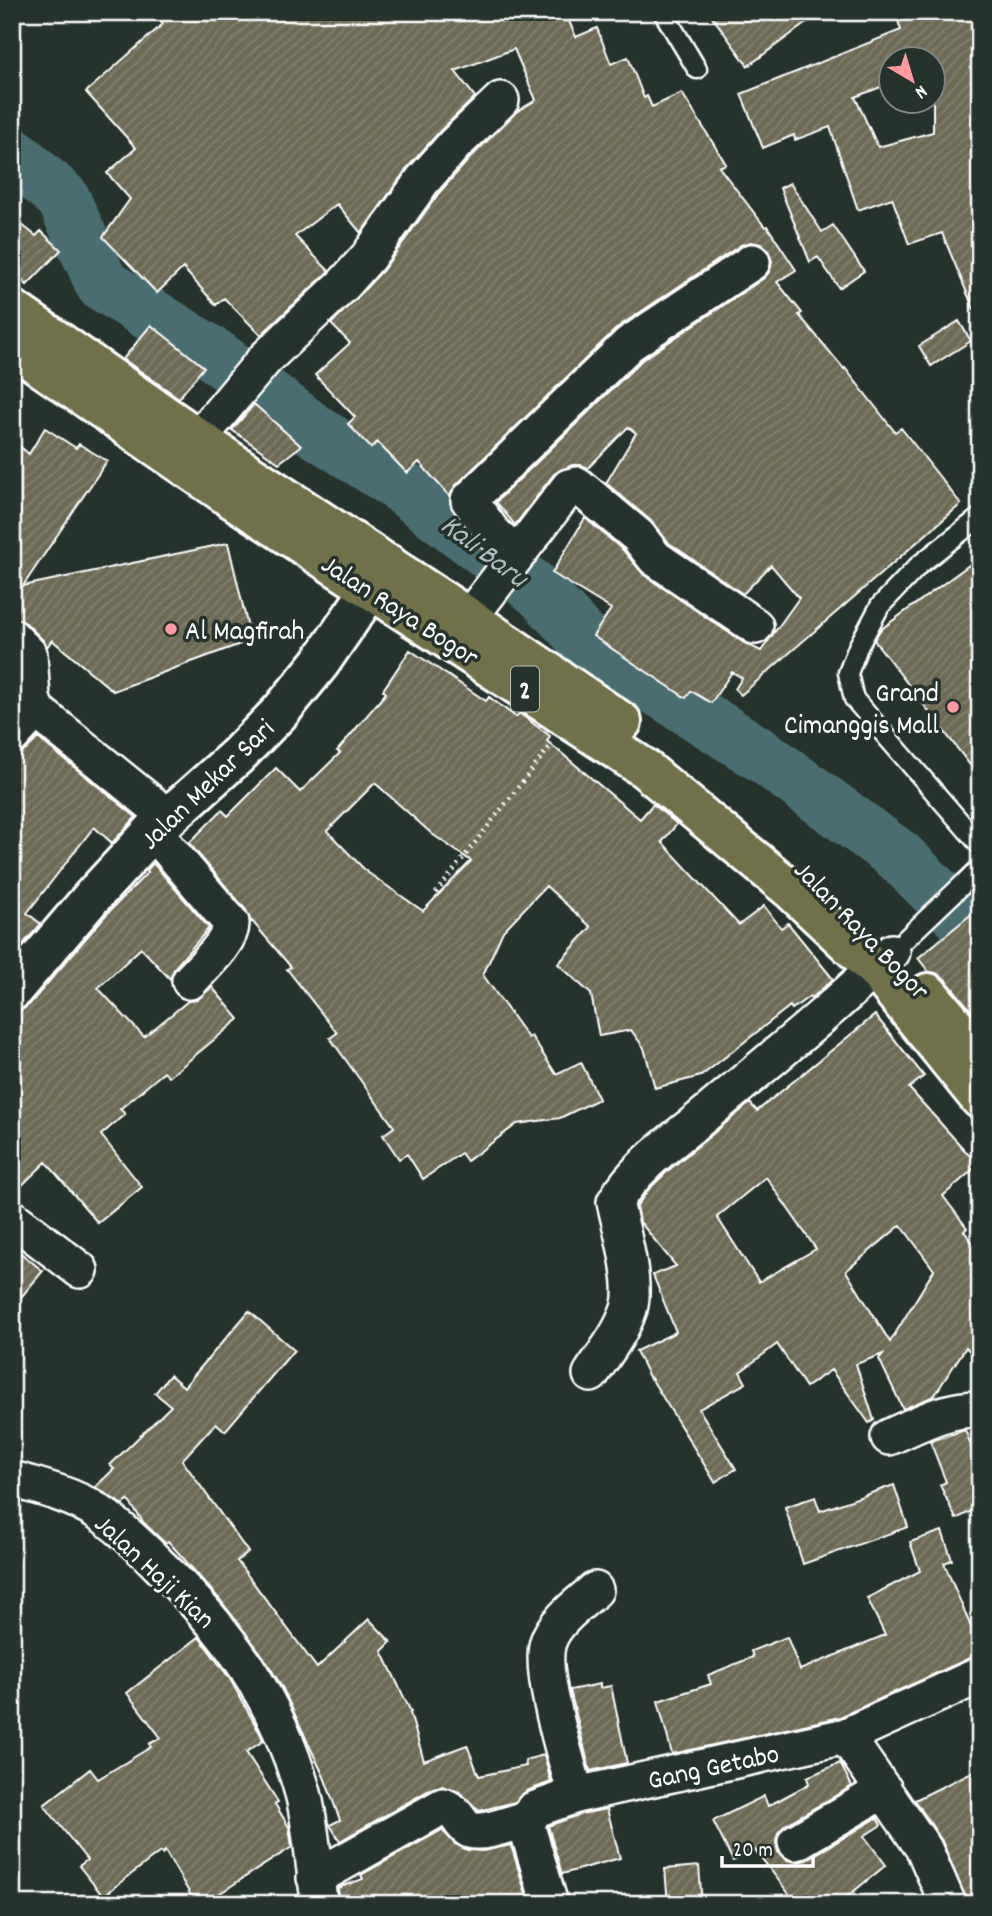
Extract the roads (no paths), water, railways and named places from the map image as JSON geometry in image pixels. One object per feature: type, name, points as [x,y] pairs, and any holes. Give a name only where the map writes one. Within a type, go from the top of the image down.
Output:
[{"type":"highway","name":"Jalan Raya Bogor","points":[[12,309],[198,439],[239,486]]},
{"type":"highway","name":"Jalan Raya Bogor","points":[[12,347],[239,486],[380,577],[569,719],[655,777],[790,889],[893,952],[980,1099]]},
{"type":"highway","name":"Jalan Raya Bogor","points":[[380,577],[469,618],[661,749],[806,868],[893,952],[980,1055]]},
{"type":"main road","name":"Jalan Mekar Sari","points":[[12,991],[160,824],[237,756],[281,712],[320,663],[380,577]]},
{"type":"street","points":[[198,439],[265,359],[344,284],[368,257],[423,180],[455,144],[501,100]]},
{"type":"street","points":[[516,555],[493,533],[470,500],[629,344],[752,262]]},
{"type":"street","points":[[469,618],[569,487],[577,485],[638,536],[655,558],[755,626]]},
{"type":"street","points":[[12,637],[29,653],[32,698],[36,710],[160,824],[231,923],[232,928],[227,939],[190,981]]},
{"type":"street","points":[[12,736],[36,710]]},
{"type":"street","points":[[591,1374],[618,1335],[630,1307],[632,1287],[615,1202],[623,1188],[638,1169],[704,1116],[893,952]]},
{"type":"street","points":[[12,1218],[80,1270]]},
{"type":"street","points":[[888,1437],[948,1412],[980,1409]]},
{"type":"street","name":"Jalan Haji Kian","points":[[12,1479],[70,1498],[97,1511],[140,1546],[184,1588],[221,1630],[255,1677],[284,1736],[304,1796],[318,1891]]},
{"type":"street","points":[[576,1795],[545,1669],[548,1641],[567,1615],[595,1590]]},
{"type":"street","name":"Gang Getabo","points":[[530,1818],[533,1810],[576,1795],[846,1736],[980,1675]]},
{"type":"street","points":[[846,1736],[924,1849],[948,1904]]},
{"type":"street","points":[[796,1842],[884,1790]]},
{"type":"street","points":[[318,1891],[443,1806],[454,1811],[467,1829],[477,1833],[530,1818]]},
{"type":"street","points":[[530,1818],[526,1824],[550,1904]]},
{"type":"lane","points":[[663,12],[697,69]]},
{"type":"lane","points":[[980,517],[919,565],[880,606],[858,647],[848,673],[854,699],[980,845]]},
{"type":"lane","points":[[893,952],[980,868]]},
{"type":"waterway","name":"Kali Baru","points":[[12,153],[63,198],[102,284],[216,356],[315,431],[395,482],[540,592],[583,638],[643,680],[764,757],[899,856],[980,936]]},
{"type":"place","name":"Al Magfirah","points":[[171,629]]},
{"type":"place","name":"Grand Cimanggis Mall","points":[[953,707]]}]
